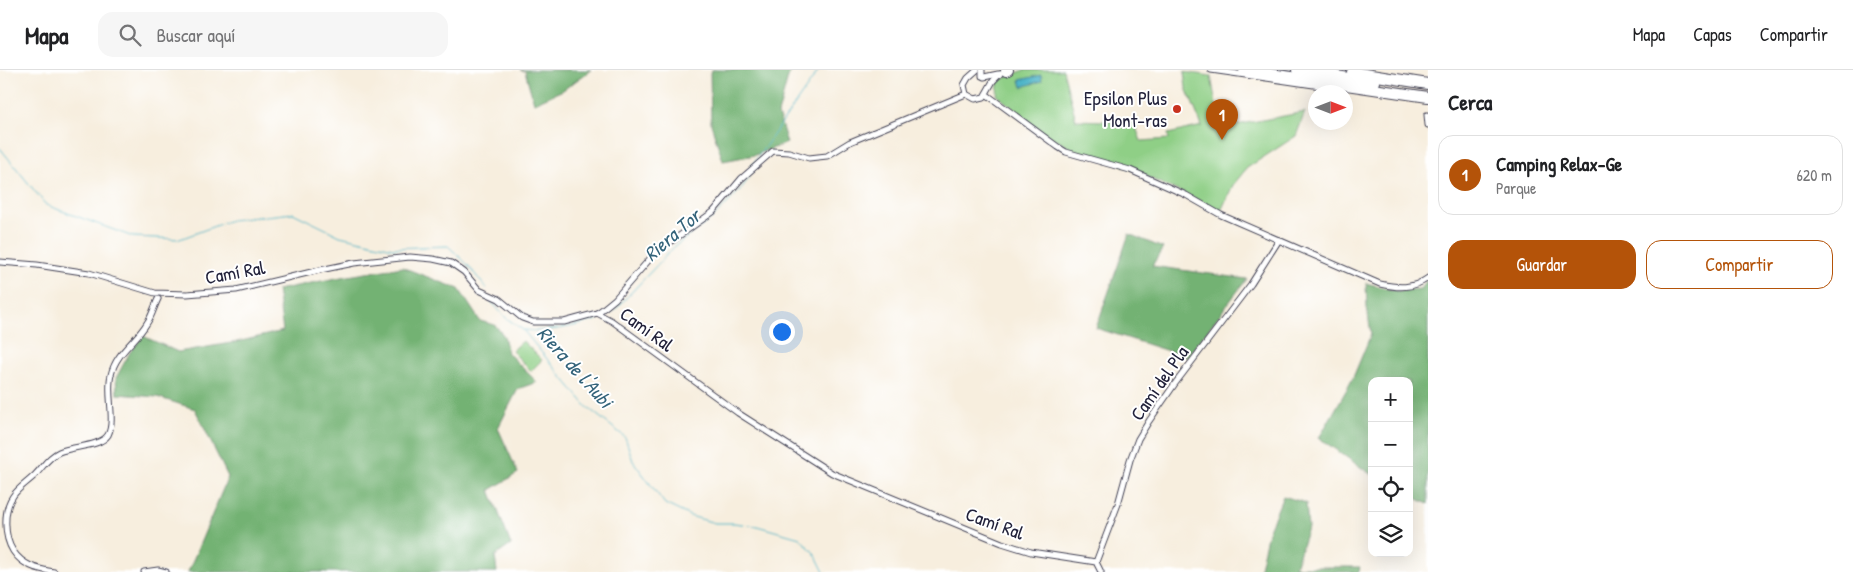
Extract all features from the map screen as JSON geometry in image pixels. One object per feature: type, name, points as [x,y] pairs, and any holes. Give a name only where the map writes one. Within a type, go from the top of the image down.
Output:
[{"type":"highway","points":[[1244,70],[1428,97]]},
{"type":"highway","points":[[1298,70],[1428,91]]},
{"type":"highway","points":[[1337,70],[1428,84]]},
{"type":"street","points":[[977,70],[964,84],[966,94],[975,99],[981,98],[986,94],[988,82],[983,75]]},
{"type":"street","points":[[1211,70],[1428,102]]},
{"type":"street","points":[[971,76],[1006,71]]},
{"type":"street","points":[[988,88],[1006,71]]},
{"type":"street","points":[[597,313],[615,299],[655,253],[712,212],[741,179],[773,151],[789,152],[809,158],[827,156],[850,142],[966,94]]},
{"type":"street","points":[[986,94],[1066,152],[1130,170],[1186,195],[1221,216],[1380,284],[1409,287],[1420,284],[1428,278]]},
{"type":"street","points":[[1427,115],[1428,124]]},
{"type":"street","name":"Camí del Pla","points":[[1096,562],[1118,504],[1130,460],[1138,440],[1174,385],[1251,284],[1279,240]]},
{"type":"street","name":"Camí Ral","points":[[0,262],[89,272],[155,293],[187,294],[236,290],[354,263],[410,257],[451,263],[464,272],[479,290],[498,299],[522,318],[533,322],[564,322],[597,313],[612,321],[738,413],[832,473],[1002,543],[1031,552],[1096,562]]},
{"type":"street","points":[[54,572],[29,566],[18,558],[11,548],[6,536],[8,506],[13,496],[57,453],[66,449],[101,442],[107,436],[111,427],[108,390],[115,362],[148,323],[158,299]]},
{"type":"street","points":[[1096,562],[1101,572]]},
{"type":"street","points":[[144,572],[158,570],[166,572]]},
{"type":"green space","points":[[520,70],[591,70],[563,90],[534,103],[525,71]]},
{"type":"green space","points":[[714,70],[790,70],[778,114],[787,143],[755,155],[723,161],[711,124],[710,72]]},
{"type":"green space","points":[[1024,70],[1063,70],[1076,120],[1134,122],[1141,141],[1169,139],[1168,134],[1202,126],[1186,88],[1184,72],[1211,76],[1220,128],[1305,112],[1296,136],[1247,168],[1233,185],[1221,211],[1113,161],[1072,149],[1040,131],[997,95],[998,82],[1000,80]]},
{"type":"green space","points":[[1129,234],[1163,248],[1152,266],[1247,279],[1187,357],[1096,328]]},
{"type":"green space","points":[[402,267],[459,289],[480,321],[495,325],[504,336],[508,353],[537,382],[518,389],[498,428],[518,473],[490,490],[511,545],[495,556],[497,572],[188,572],[228,477],[195,409],[157,397],[117,394],[116,378],[130,352],[143,336],[178,352],[237,342],[283,331],[277,290]]},
{"type":"green space","points":[[1428,279],[1428,504],[1413,497],[1413,377],[1368,377],[1368,472],[1319,438],[1352,380],[1371,334],[1366,283],[1397,291],[1420,289]]},
{"type":"green space","points":[[523,341],[542,360],[531,371],[512,351]]},
{"type":"green space","points":[[1283,496],[1306,503],[1308,528],[1295,567],[1360,567],[1359,572],[1259,572],[1268,532]]},
{"type":"water","points":[[1041,75],[1042,81],[1022,87],[1020,80]]},
{"type":"waterway","name":"Riera Tor","points":[[751,167],[819,70]]},
{"type":"waterway","name":"Riera de l'Aubi","points":[[0,148],[46,205],[133,237],[180,239],[231,220],[293,213],[340,236],[393,248],[448,246],[467,264],[486,288]]},
{"type":"waterway","name":"Riera Tor","points":[[613,312],[674,247],[716,215],[749,178]]},
{"type":"waterway","name":"Riera de l'Aubi","points":[[490,300],[505,317],[523,330],[587,407],[625,437],[633,461],[665,504],[690,516],[715,523],[757,526],[800,538],[815,554],[824,572]]},
{"type":"waterway","name":"Riera Tor","points":[[524,330],[552,330],[597,320]]},
{"type":"place","name":"Epsilon Plus Mont-ras","points":[[1177,109]]},
{"type":"place","name":"Camping Relax-Ge","points":[[1222,140]]}]
